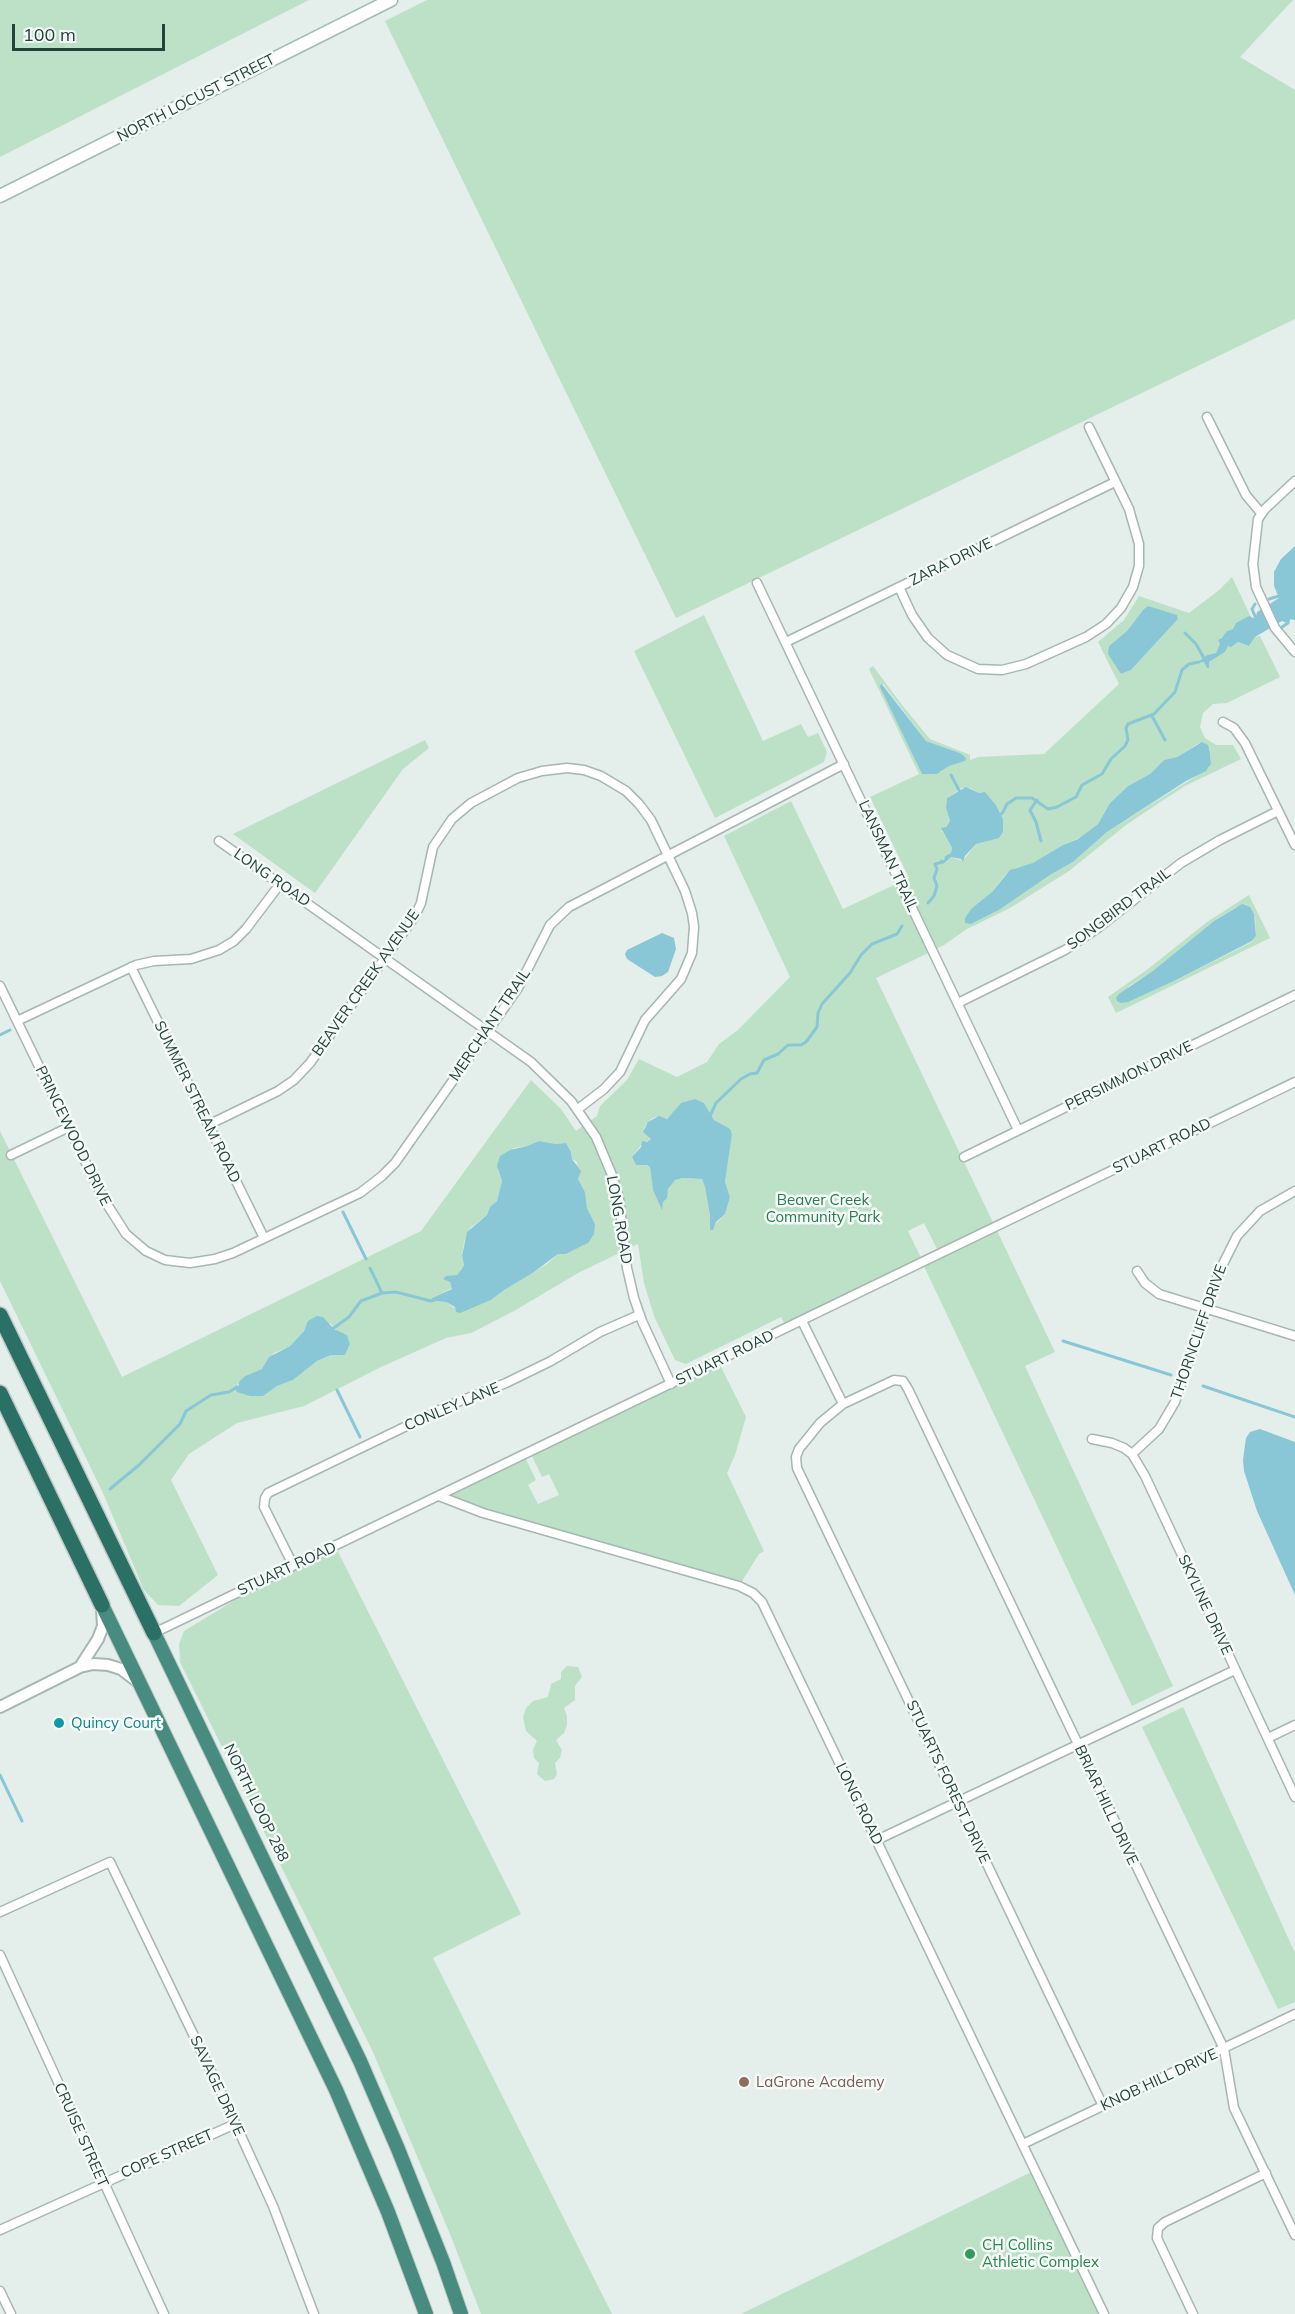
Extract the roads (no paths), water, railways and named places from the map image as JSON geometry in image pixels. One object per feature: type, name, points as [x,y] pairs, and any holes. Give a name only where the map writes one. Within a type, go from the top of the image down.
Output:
[{"type":"highway","name":"NORTH LOOP 288","points":[[0,1316],[360,2061],[406,2169],[461,2314]]},
{"type":"highway","points":[[0,1393],[336,2090],[388,2212],[426,2314]]},
{"type":"main road","name":"NORTH LOCUST STREET","points":[[0,196],[391,0]]},
{"type":"street","points":[[1208,417],[1246,495],[1261,513]]},
{"type":"street","points":[[899,587],[912,615],[928,638],[955,660],[978,669],[994,671],[1018,667],[1086,637],[1106,624],[1121,608],[1133,587],[1139,566],[1139,543],[1136,526],[1089,427]]},
{"type":"street","points":[[1295,481],[1261,513],[1256,526],[1253,572],[1275,628],[1295,652]]},
{"type":"street","name":"ZARA DRIVE","points":[[786,642],[1115,482]]},
{"type":"street","name":"LANSMAN TRAIL","points":[[758,583],[1018,1130]]},
{"type":"street","points":[[1223,722],[1234,728],[1242,737],[1295,845]]},
{"type":"street","name":"MERCHANT TRAIL","points":[[172,1261],[190,1263],[215,1259],[360,1193],[378,1180],[394,1163],[522,982],[543,937],[555,919],[573,903],[844,764]]},
{"type":"street","name":"BEAVER CREEK AVENUE","points":[[208,1125],[278,1091],[301,1074],[316,1056],[418,909],[433,847],[444,828],[458,813],[471,803],[524,776],[542,771],[574,768],[589,771],[626,791],[651,820],[685,891],[692,913],[694,941],[691,959],[678,985],[645,1020],[620,1072],[604,1089],[578,1109]]},
{"type":"street","name":"SONGBIRD TRAIL","points":[[958,1003],[1065,950],[1098,928],[1180,864],[1220,840],[1278,811]]},
{"type":"street","name":"LONG ROAD","points":[[219,841],[540,1070],[578,1109],[596,1137],[612,1175],[619,1199],[627,1268],[639,1315],[671,1384]]},
{"type":"street","points":[[17,1021],[131,967],[154,960],[191,959],[219,950],[234,941],[246,929],[280,884]]},
{"type":"street","name":"SUMMER STREAM ROAD","points":[[131,967],[264,1238]]},
{"type":"street","name":"PRINCEWOOD DRIVE","points":[[0,986],[103,1198],[119,1225],[134,1242],[146,1251],[159,1258],[172,1261]]},
{"type":"street","name":"PERSIMMON DRIVE","points":[[964,1157],[1295,995]]},
{"type":"street","name":"STUART ROAD","points":[[153,1633],[1295,1082]]},
{"type":"street","points":[[11,1155],[69,1127]]},
{"type":"street","name":"THORNCLIFF DRIVE","points":[[1132,1454],[1159,1429],[1175,1402],[1219,1272],[1237,1236],[1260,1211],[1295,1191]]},
{"type":"street","points":[[1137,1271],[1145,1283],[1159,1294],[1295,1336]]},
{"type":"street","name":"CONLEY LANE","points":[[293,1565],[266,1513],[265,1498],[271,1491],[459,1401],[507,1383],[551,1361],[600,1332],[639,1315]]},
{"type":"street","points":[[802,1321],[843,1404]]},
{"type":"street","name":"BRIAR HILL DRIVE","points":[[843,1404],[894,1380],[900,1380],[908,1389],[1224,2049],[1234,2108],[1295,2235]]},
{"type":"street","name":"STUARTS FOREST DRIVE","points":[[843,1404],[811,1432],[796,1457],[797,1468],[1103,2106]]},
{"type":"street","points":[[1092,1439],[1118,1445],[1132,1454]]},
{"type":"street","name":"SKYLINE DRIVE","points":[[1132,1454],[1145,1476],[1295,1797]]},
{"type":"street","name":"LONG ROAD","points":[[439,1496],[483,1513],[739,1586],[753,1593],[764,1605],[1104,2314]]},
{"type":"street","points":[[80,1667],[98,1639],[103,1626],[102,1605]]},
{"type":"street","points":[[0,1707],[80,1667],[93,1664],[121,1669],[141,1684]]},
{"type":"street","points":[[877,1840],[1234,1670]]},
{"type":"street","points":[[1268,1738],[1295,1725]]},
{"type":"street","name":"SAVAGE DRIVE","points":[[0,1912],[110,1862],[236,2124],[273,2206],[314,2314]]},
{"type":"street","name":"CRUISE STREET","points":[[0,1955],[164,2314]]},
{"type":"street","name":"KNOB HILL DRIVE","points":[[1023,2144],[1295,2014]]},
{"type":"street","name":"COPE STREET","points":[[0,2230],[236,2124]]},
{"type":"street","points":[[1193,2314],[1157,2238],[1158,2228],[1165,2222],[1266,2173]]},
{"type":"street","points":[[0,2291],[3,2304],[11,2314]]},
{"type":"water","points":[[1295,546],[1295,620],[1288,619],[1287,623],[1282,621],[1255,637],[1249,646],[1238,642],[1231,647],[1228,646],[1225,652],[1209,662],[1209,668],[1204,662],[1198,662],[1207,655],[1216,653],[1220,644],[1218,640],[1227,631],[1233,629],[1236,623],[1249,616],[1256,617],[1257,612],[1279,598],[1274,586],[1274,572],[1281,559]]},
{"type":"water","points":[[1148,606],[1177,615],[1178,619],[1131,670],[1121,674],[1108,654],[1109,646],[1127,631]]},
{"type":"water","points":[[881,683],[926,741],[960,753],[966,758],[965,761],[949,766],[937,774],[922,774],[880,687]]},
{"type":"water","points":[[1202,742],[1208,745],[1210,752],[1211,764],[1206,771],[1186,781],[1107,832],[1073,862],[999,910],[971,924],[965,923],[965,918],[972,908],[992,892],[1010,870],[1033,863],[1078,839],[1098,824],[1110,803],[1128,786],[1150,774],[1164,760],[1177,757]]},
{"type":"water","points":[[966,787],[979,793],[985,792],[996,805],[1003,819],[1003,832],[999,838],[976,844],[965,856],[963,862],[961,859],[951,857],[943,864],[940,859],[944,860],[945,856],[951,853],[952,848],[941,828],[946,827],[950,821],[946,808],[947,798]]},
{"type":"water","points":[[1242,904],[1250,907],[1254,914],[1256,936],[1252,941],[1128,1002],[1117,1001],[1119,994],[1154,970],[1214,921]]},
{"type":"water","points":[[662,933],[674,938],[676,949],[668,972],[655,977],[627,959],[625,954],[627,950]]},
{"type":"water","points":[[695,1099],[704,1103],[714,1120],[730,1129],[732,1134],[725,1182],[730,1197],[725,1214],[716,1222],[713,1230],[710,1230],[710,1216],[702,1179],[675,1180],[668,1189],[662,1210],[653,1190],[650,1167],[636,1165],[632,1157],[641,1147],[642,1141],[647,1142],[651,1139],[643,1132],[648,1122],[659,1116],[667,1119],[681,1103]]},
{"type":"water","points":[[539,1141],[566,1143],[572,1159],[581,1171],[578,1179],[585,1192],[587,1208],[595,1224],[594,1234],[588,1243],[566,1254],[558,1254],[491,1300],[460,1313],[446,1302],[431,1301],[432,1298],[452,1289],[450,1282],[443,1279],[446,1276],[457,1275],[464,1265],[462,1256],[467,1232],[487,1215],[490,1207],[497,1201],[502,1181],[497,1166],[500,1156],[510,1150]]},
{"type":"water","points":[[317,1316],[323,1317],[334,1329],[347,1335],[350,1344],[345,1355],[331,1355],[317,1361],[293,1380],[277,1386],[263,1396],[250,1396],[237,1392],[235,1388],[245,1376],[262,1369],[269,1357],[290,1346],[304,1331],[308,1321]]},
{"type":"water","points":[[1260,1429],[1295,1442],[1295,1595],[1257,1511],[1244,1471],[1246,1438],[1250,1432]]},
{"type":"waterway","points":[[1269,599],[1279,596],[1281,598]]},
{"type":"waterway","points":[[1255,604],[1252,609],[1257,621]]},
{"type":"waterway","points":[[1282,627],[1288,623],[1289,616]]},
{"type":"waterway","points":[[1185,633],[1196,644],[1205,660]]},
{"type":"waterway","points":[[997,818],[1007,804],[1016,798],[1032,798],[1048,809],[1076,797],[1082,785],[1102,774],[1111,759],[1125,746],[1128,740],[1126,728],[1128,724],[1154,714],[1175,692],[1182,670],[1189,664],[1199,662]]},
{"type":"waterway","points":[[1152,716],[1165,740]]},
{"type":"waterway","points":[[951,775],[960,792]]},
{"type":"waterway","points":[[1037,800],[1030,810],[1041,841]]},
{"type":"waterway","points":[[928,903],[934,896],[937,886],[934,878],[937,869],[935,864],[942,862]]},
{"type":"waterway","points":[[710,1116],[716,1103],[741,1079],[757,1073],[764,1060],[778,1054],[788,1045],[801,1045],[806,1042],[817,1027],[818,1013],[822,1004],[850,973],[861,955],[872,944],[897,934],[902,926]]},
{"type":"waterway","points":[[0,1035],[10,1030]]},
{"type":"waterway","points":[[343,1212],[366,1259]]},
{"type":"waterway","points":[[370,1268],[382,1293]]},
{"type":"waterway","points":[[331,1330],[349,1317],[361,1301],[382,1293],[396,1292],[435,1300]]},
{"type":"waterway","points":[[1063,1341],[1171,1375]]},
{"type":"waterway","points":[[1203,1386],[1295,1417]]},
{"type":"waterway","points":[[110,1489],[139,1465],[180,1424],[186,1411],[211,1395],[229,1392],[237,1387]]},
{"type":"waterway","points":[[337,1390],[360,1437]]},
{"type":"waterway","points":[[0,1775],[22,1821]]},
{"type":"place","name":"Quincy Court","points":[[59,1723]]},
{"type":"place","name":"LaGrone Academy","points":[[744,2082]]},
{"type":"place","name":"CH Collins Athletic Complex","points":[[970,2254]]},
{"type":"park label","name":"Beaver Creek Community Park","points":[[823,1208]]}]
